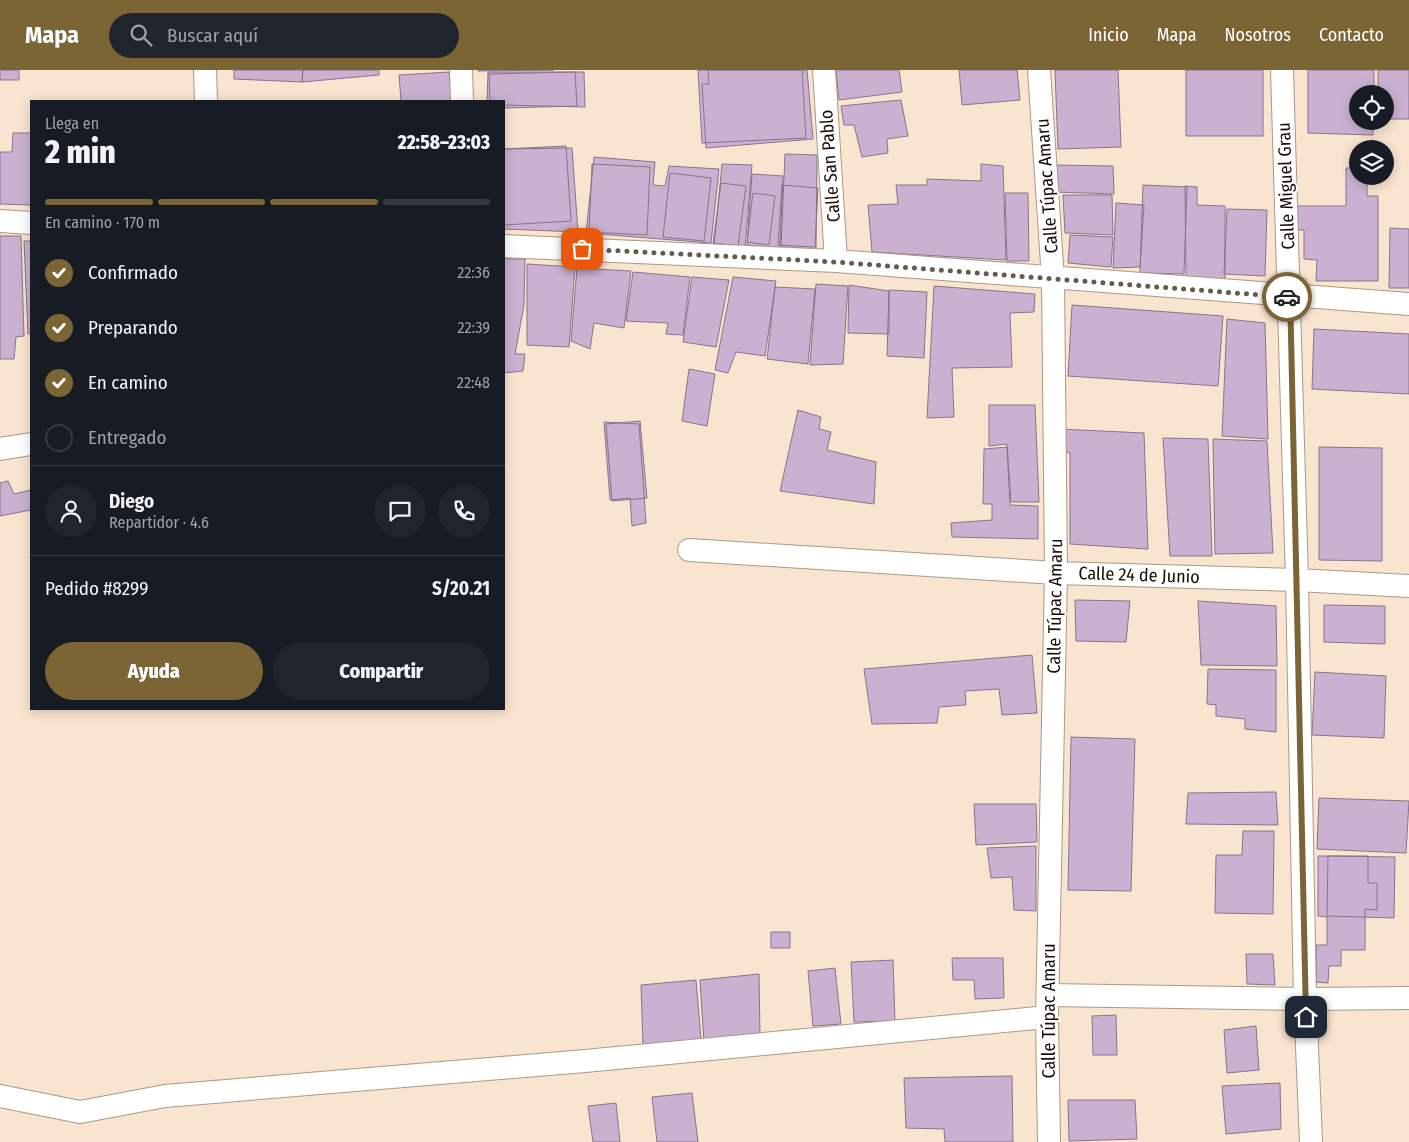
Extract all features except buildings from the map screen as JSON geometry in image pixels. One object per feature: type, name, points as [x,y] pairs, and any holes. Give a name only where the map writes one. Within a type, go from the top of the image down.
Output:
[{"type":"street","points":[[205,70],[206,100]]},
{"type":"street","points":[[461,70],[462,100]]},
{"type":"street","name":"Calle San Pablo","points":[[824,70],[836,262]]},
{"type":"street","name":"Calle Túpac Amaru","points":[[1039,70],[1053,279],[1056,573],[1047,1006],[1050,1142]]},
{"type":"street","name":"Calle Miguel Grau","points":[[1282,70],[1290,297],[1305,999],[1312,1142]]},
{"type":"street","points":[[0,222],[30,223]]},
{"type":"street","points":[[505,246],[836,262],[1290,297],[1409,304]]},
{"type":"street","points":[[0,449],[30,444]]},
{"type":"street","name":"Calle 24 de Junio","points":[[689,550],[1056,573],[1297,580],[1409,586]]},
{"type":"street","points":[[0,1096],[80,1112],[165,1096],[595,1060],[1047,1006],[1409,998]]},
{"type":"way so far","points":[[582,249],[836,262],[1287,297]]},
{"type":"route","points":[[1287,297],[1290,297],[1306,1017]]}]
